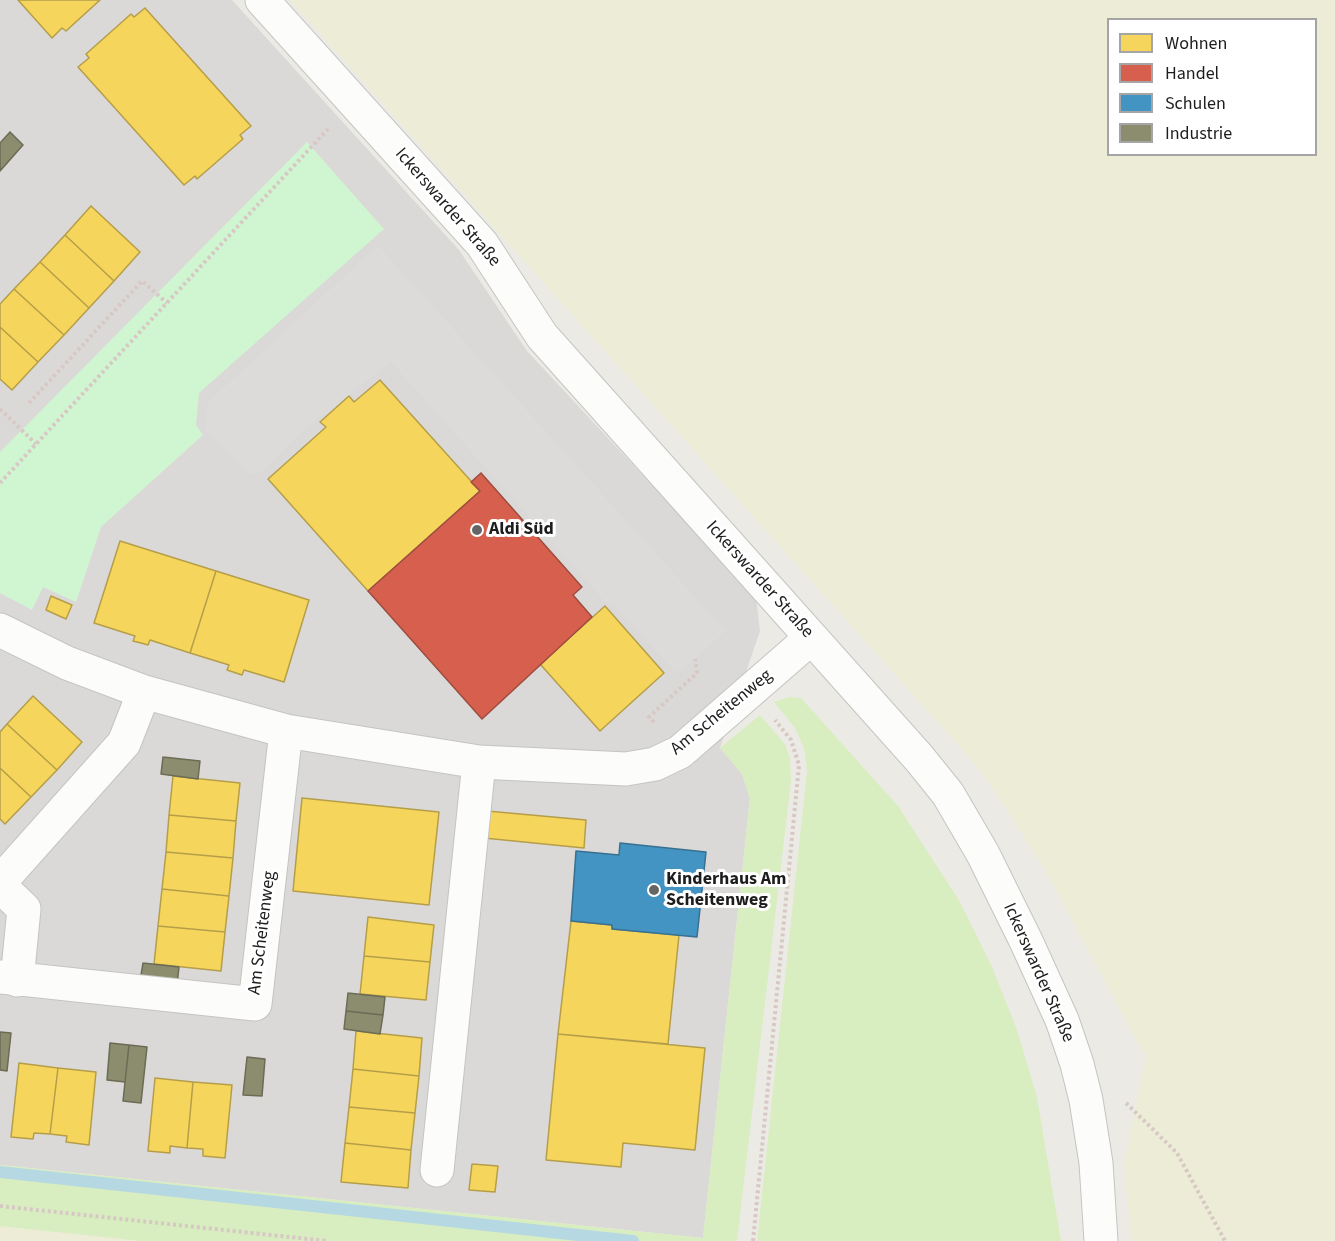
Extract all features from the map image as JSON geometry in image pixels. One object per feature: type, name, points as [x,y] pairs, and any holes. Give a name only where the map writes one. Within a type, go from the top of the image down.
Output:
[{"type":"street","name":"Ickerswarder Straße","points":[[262,0],[482,244],[542,336],[919,758],[959,814],[983,854],[1062,1020],[1086,1100],[1096,1163],[1101,1241]]},
{"type":"street","name":"Am Scheitenweg","points":[[0,630],[67,663],[144,692],[286,731],[479,762],[602,769],[626,769],[655,764],[680,752],[751,693],[811,638]]},
{"type":"street","name":"Am Scheitenweg","points":[[144,692],[124,743],[0,884],[24,909],[8,978],[255,1004],[286,731]]},
{"type":"street","points":[[437,1170],[479,762]]},
{"type":"path","points":[[0,483],[353,102]]},
{"type":"path","points":[[29,403],[142,281],[167,303]]},
{"type":"path","points":[[0,409],[36,444]]},
{"type":"path","points":[[751,693],[791,740],[798,765],[794,835],[753,1241]]},
{"type":"path","points":[[1086,1100],[1127,1103],[1177,1153],[1225,1241]]},
{"type":"path","points":[[0,1206],[327,1241]]},
{"type":"shaded area","points":[[0,0],[232,0],[459,250],[527,351],[756,597],[760,631],[720,748],[742,774],[750,798],[703,1238],[0,1165]]},
{"type":"shaded area","points":[[378,245],[726,631],[676,673],[617,608],[605,602],[391,362],[304,430],[262,472],[249,474],[204,429],[209,401]]},
{"type":"green space","points":[[290,0],[1335,0],[1335,1241],[1131,1241],[1124,1161],[1146,1058],[1044,868],[982,773]]},
{"type":"green space","points":[[307,142],[384,229],[199,393],[196,425],[203,435],[101,527],[76,602],[43,587],[32,610],[0,593],[0,452]]},
{"type":"green space","points":[[789,697],[801,698],[898,806],[960,902],[992,967],[1017,1030],[1037,1097],[1061,1241],[757,1241],[807,771],[804,748],[795,728],[774,702]]},
{"type":"green space","points":[[760,715],[785,744],[790,759],[791,781],[737,1241],[140,1241],[0,1226],[0,1165],[703,1238],[750,798],[742,774],[720,748]]},
{"type":"green space","points":[[0,1226],[140,1241],[0,1241]]},
{"type":"building: Wohnen","points":[[18,0],[100,0],[66,31],[62,28],[52,38]]},
{"type":"building: Wohnen","points":[[145,8],[251,126],[240,135],[243,139],[197,179],[195,176],[184,185],[78,67],[89,58],[86,54],[131,14],[134,17]]},
{"type":"building: Wohnen","points":[[91,206],[140,252],[114,281],[65,235]]},
{"type":"building: Wohnen","points":[[65,235],[114,281],[89,308],[40,262]]},
{"type":"building: Wohnen","points":[[40,262],[89,308],[64,335],[14,289]]},
{"type":"building: Wohnen","points":[[14,289],[64,335],[38,362],[0,327],[0,304]]},
{"type":"building: Wohnen","points":[[0,327],[38,362],[12,390],[0,379]]},
{"type":"building: Wohnen","points":[[380,380],[480,491],[368,591],[268,479],[326,427],[320,422],[349,396],[354,402]]},
{"type":"building: Wohnen","points":[[120,541],[216,571],[190,653],[150,640],[148,645],[133,641],[135,636],[94,623]]},
{"type":"building: Wohnen","points":[[216,571],[309,600],[284,682],[244,670],[242,675],[227,670],[229,665],[190,653]]},
{"type":"building: Wohnen","points":[[51,596],[72,605],[66,619],[46,610]]},
{"type":"building: Wohnen","points":[[605,606],[664,673],[600,731],[540,664]]},
{"type":"building: Wohnen","points":[[33,696],[82,742],[57,770],[7,724]]},
{"type":"building: Wohnen","points":[[7,724],[57,770],[31,797],[0,768],[0,732]]},
{"type":"building: Wohnen","points":[[0,768],[31,797],[5,824],[0,819]]},
{"type":"building: Wohnen","points":[[173,776],[240,783],[236,821],[169,815]]},
{"type":"building: Wohnen","points":[[302,798],[439,812],[429,905],[293,891]]},
{"type":"building: Wohnen","points":[[487,811],[586,820],[584,848],[484,838]]},
{"type":"building: Wohnen","points":[[169,815],[236,821],[233,858],[166,852]]},
{"type":"building: Wohnen","points":[[166,852],[233,858],[229,896],[162,889]]},
{"type":"building: Wohnen","points":[[162,889],[229,896],[225,932],[158,926]]},
{"type":"building: Wohnen","points":[[368,917],[434,925],[430,962],[364,956]]},
{"type":"building: Wohnen","points":[[571,921],[612,925],[612,929],[679,935],[668,1044],[558,1034]]},
{"type":"building: Wohnen","points":[[158,926],[225,932],[221,971],[154,964]]},
{"type":"building: Wohnen","points":[[364,956],[430,962],[426,1000],[360,994]]},
{"type":"building: Wohnen","points":[[356,1031],[422,1038],[419,1076],[353,1069]]},
{"type":"building: Wohnen","points":[[558,1034],[705,1048],[695,1150],[623,1143],[621,1167],[546,1160]]},
{"type":"building: Wohnen","points":[[19,1063],[58,1068],[50,1134],[34,1133],[33,1139],[11,1137]]},
{"type":"building: Wohnen","points":[[58,1068],[96,1072],[89,1145],[66,1142],[67,1136],[50,1134]]},
{"type":"building: Wohnen","points":[[353,1069],[419,1076],[415,1113],[349,1107]]},
{"type":"building: Wohnen","points":[[155,1078],[193,1082],[187,1148],[170,1146],[170,1153],[148,1151]]},
{"type":"building: Wohnen","points":[[193,1082],[232,1085],[225,1158],[203,1156],[203,1149],[187,1148]]},
{"type":"building: Wohnen","points":[[349,1107],[415,1113],[411,1150],[345,1143]]},
{"type":"building: Wohnen","points":[[345,1143],[411,1150],[408,1188],[341,1182]]},
{"type":"building: Wohnen","points":[[472,1164],[498,1166],[495,1192],[469,1190]]},
{"type":"building: Handel","points":[[481,473],[582,587],[573,595],[592,617],[482,719],[368,591],[480,491],[471,482]]},
{"type":"building: Schulen","points":[[620,843],[706,852],[697,937],[612,929],[612,925],[571,921],[576,851],[619,855]]},
{"type":"building: Industrie","points":[[10,132],[23,145],[0,171],[0,143]]},
{"type":"building: Industrie","points":[[163,757],[200,761],[198,779],[161,774]]},
{"type":"building: Industrie","points":[[143,963],[179,967],[177,985],[140,981]]},
{"type":"building: Industrie","points":[[348,993],[385,997],[383,1015],[346,1011]]},
{"type":"building: Industrie","points":[[346,1011],[383,1015],[380,1034],[344,1029]]},
{"type":"building: Industrie","points":[[0,1032],[11,1033],[7,1071],[0,1070]]},
{"type":"building: Industrie","points":[[110,1043],[129,1045],[125,1082],[107,1080]]},
{"type":"building: Industrie","points":[[129,1045],[147,1047],[141,1103],[123,1101]]},
{"type":"building: Industrie","points":[[247,1057],[265,1059],[262,1096],[243,1095]]},
{"type":"waterway","points":[[0,1172],[633,1241]]},
{"type":"place","name":"Aldi Süd","points":[[477,530]]},
{"type":"place","name":"Kinderhaus Am Scheitenweg","points":[[654,890]]}]
